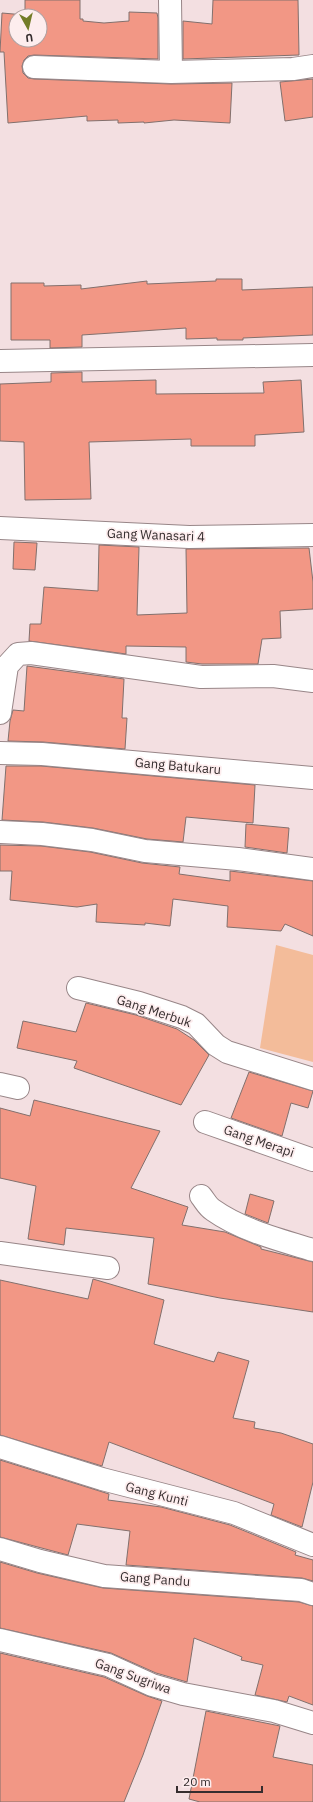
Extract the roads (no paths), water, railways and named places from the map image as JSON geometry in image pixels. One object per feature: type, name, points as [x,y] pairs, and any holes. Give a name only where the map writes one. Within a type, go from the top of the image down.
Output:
[{"type":"street","points":[[170,0],[171,72]]},
{"type":"street","points":[[34,67],[171,72],[293,69],[313,66]]},
{"type":"street","points":[[0,361],[313,355]]},
{"type":"street","name":"Gang Wanasari 4","points":[[0,528],[189,537],[313,535]]},
{"type":"street","points":[[0,713],[7,666],[18,654],[30,653],[200,677],[273,676],[313,681]]},
{"type":"street","name":"Gang Batukaru","points":[[0,753],[42,754],[313,778]]},
{"type":"street","points":[[0,832],[42,834],[85,839],[145,851],[238,859],[313,869]]},
{"type":"street","name":"Gang Merbuk","points":[[78,988],[139,1003],[182,1017],[196,1024],[216,1045],[227,1052],[313,1079]]},
{"type":"street","name":"Gang Merapi","points":[[205,1122],[313,1160]]},
{"type":"street","points":[[201,1196],[212,1209],[226,1218],[263,1235],[313,1250]]},
{"type":"street","points":[[0,1253],[108,1268]]},
{"type":"street","name":"Gang Kunti","points":[[0,1447],[102,1480],[234,1513],[313,1545]]},
{"type":"street","name":"Gang Pandu","points":[[0,1549],[40,1561],[104,1576],[301,1590],[313,1594]]},
{"type":"street","name":"Gang Sugriwa","points":[[0,1640],[108,1665],[152,1685],[182,1694],[274,1711],[313,1723]]}]
